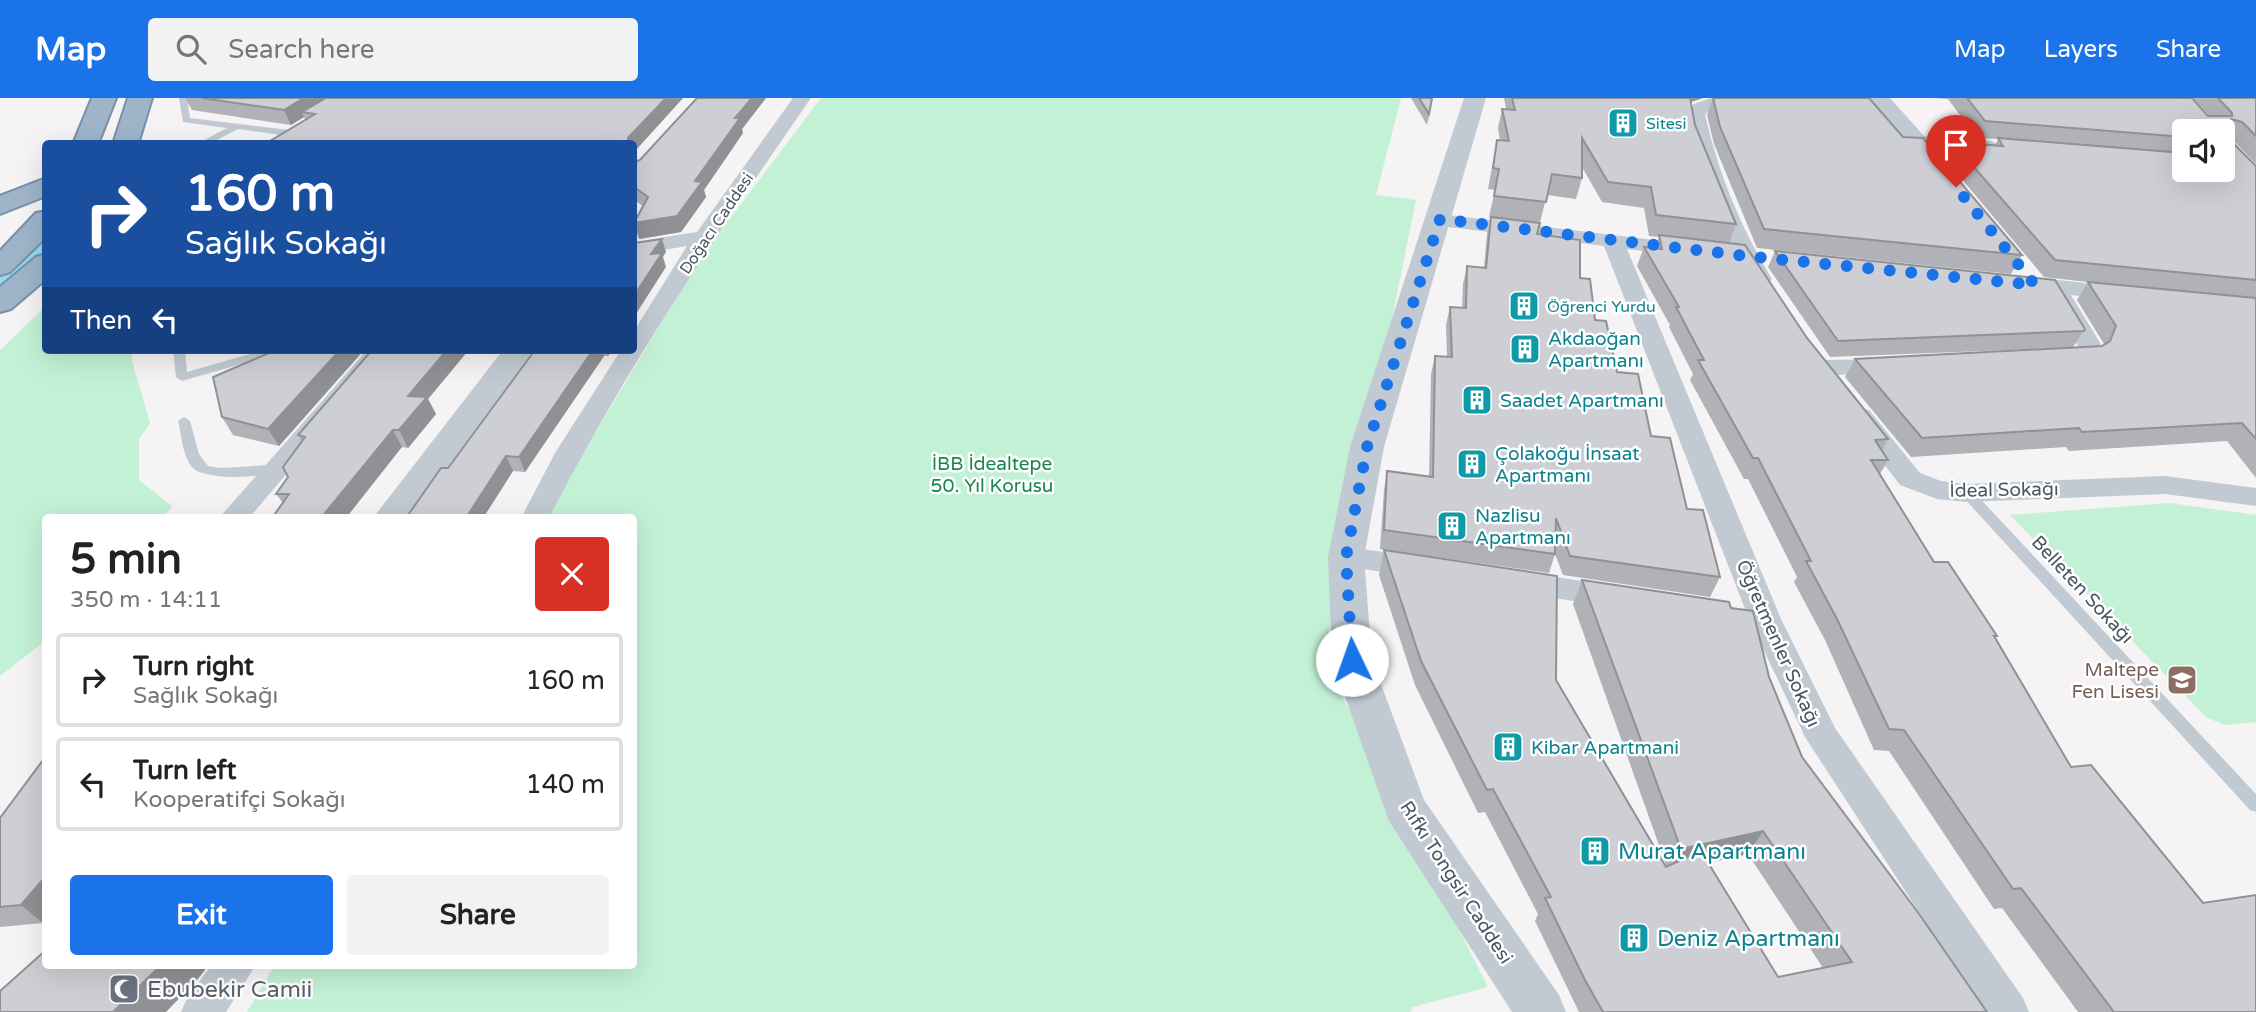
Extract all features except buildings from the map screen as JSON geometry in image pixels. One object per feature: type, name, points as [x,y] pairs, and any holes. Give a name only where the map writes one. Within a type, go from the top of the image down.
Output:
[{"type":"highway","points":[[87,140],[104,98]]},
{"type":"highway","points":[[126,140],[140,98]]},
{"type":"highway","points":[[0,206],[42,188]]},
{"type":"highway","points":[[0,223],[13,229],[9,258]]},
{"type":"highway","points":[[9,258],[42,223]]},
{"type":"highway","points":[[0,303],[42,266]]},
{"type":"street","name":"Doğacı Caddesi","points":[[637,344],[704,237],[802,98]]},
{"type":"street","name":"Rıfkı Tongsir Caddesi","points":[[1475,98],[1440,219],[1367,447],[1346,557],[1352,660],[1405,808],[1541,1012]]},
{"type":"street","points":[[1812,101],[1881,99],[1941,169]]},
{"type":"street","points":[[1774,102],[1714,103],[1700,107],[1695,113],[1701,145],[1746,256],[1774,299]]},
{"type":"street","points":[[1917,141],[2010,149]]},
{"type":"street","points":[[1440,219],[1774,259]]},
{"type":"street","points":[[637,248],[704,237]]},
{"type":"street","name":"Öğretmenler Sokağı","points":[[1614,241],[1752,617],[1822,737],[2008,1012]]},
{"type":"street","points":[[2018,264],[2044,286],[2090,346],[2079,357],[2027,360]]},
{"type":"street","points":[[1993,281],[2148,297]]},
{"type":"street","points":[[236,514],[376,354]]},
{"type":"street","points":[[394,514],[516,354]]},
{"type":"street","name":"Doğacı Caddesi","points":[[537,514],[569,453],[631,354]]},
{"type":"street","name":"İdeal Sokağı","points":[[1918,365],[1816,360],[1910,479],[1937,490],[1967,493],[2165,485],[2256,497]]},
{"type":"street","points":[[1346,557],[1644,601]]},
{"type":"street","points":[[202,1012],[233,969]]},
{"type":"lane","points":[[183,98],[186,120],[288,132]]},
{"type":"lane","points":[[209,140],[238,126]]},
{"type":"lane","points":[[276,140],[300,126]]},
{"type":"lane","points":[[179,354],[182,377],[265,354]]},
{"type":"lane","points":[[184,421],[194,460],[203,469],[225,472],[276,468]]},
{"type":"lane","name":"Belleten Sokağı","points":[[1967,493],[2256,805]]},
{"type":"green space","name":"İBB İdealtepe 50. Yıl Korusu","points":[[821,98],[1401,98],[1376,195],[1416,200],[1323,658],[1488,987],[1413,1007],[1410,1012],[247,1012],[272,969],[637,969],[637,514],[546,514],[701,257]]},
{"type":"green space","points":[[42,310],[42,354],[132,354],[150,423],[139,439],[139,480],[172,506],[166,514],[42,514],[42,643],[0,676],[0,350]]},
{"type":"green space","name":"Maltepe Fen Lisesi","points":[[2170,503],[2256,515],[2256,722],[2224,725],[2206,717],[2010,515]]},
{"type":"waterway","points":[[0,285],[42,248]]},
{"type":"place","name":"Sitesi","points":[[1623,123]]},
{"type":"place","name":"Öğrenci Yurdu","points":[[1524,306]]},
{"type":"place","name":"Akdaoğan Apartmanı","points":[[1525,349]]},
{"type":"place","name":"Saadet Apartmanı","points":[[1477,400]]},
{"type":"place","name":"Çolakoğu İnsaat Apartmanı","points":[[1472,464]]},
{"type":"place","name":"Nazlisu Apartmanı","points":[[1452,526]]},
{"type":"place","name":"Maltepe Fen Lisesi","points":[[2182,680]]},
{"type":"place","name":"Kibar Apartmani","points":[[1508,747]]},
{"type":"place","name":"Murat Apartmanı","points":[[1595,851]]},
{"type":"place","name":"Deniz Apartmanı","points":[[1634,938]]},
{"type":"place","name":"Ebubekir Camii","points":[[124,989]]},
{"type":"route","points":[[1352,660],[1346,557],[1367,447],[1440,219],[1746,256],[2035,285],[1956,187]]}]
